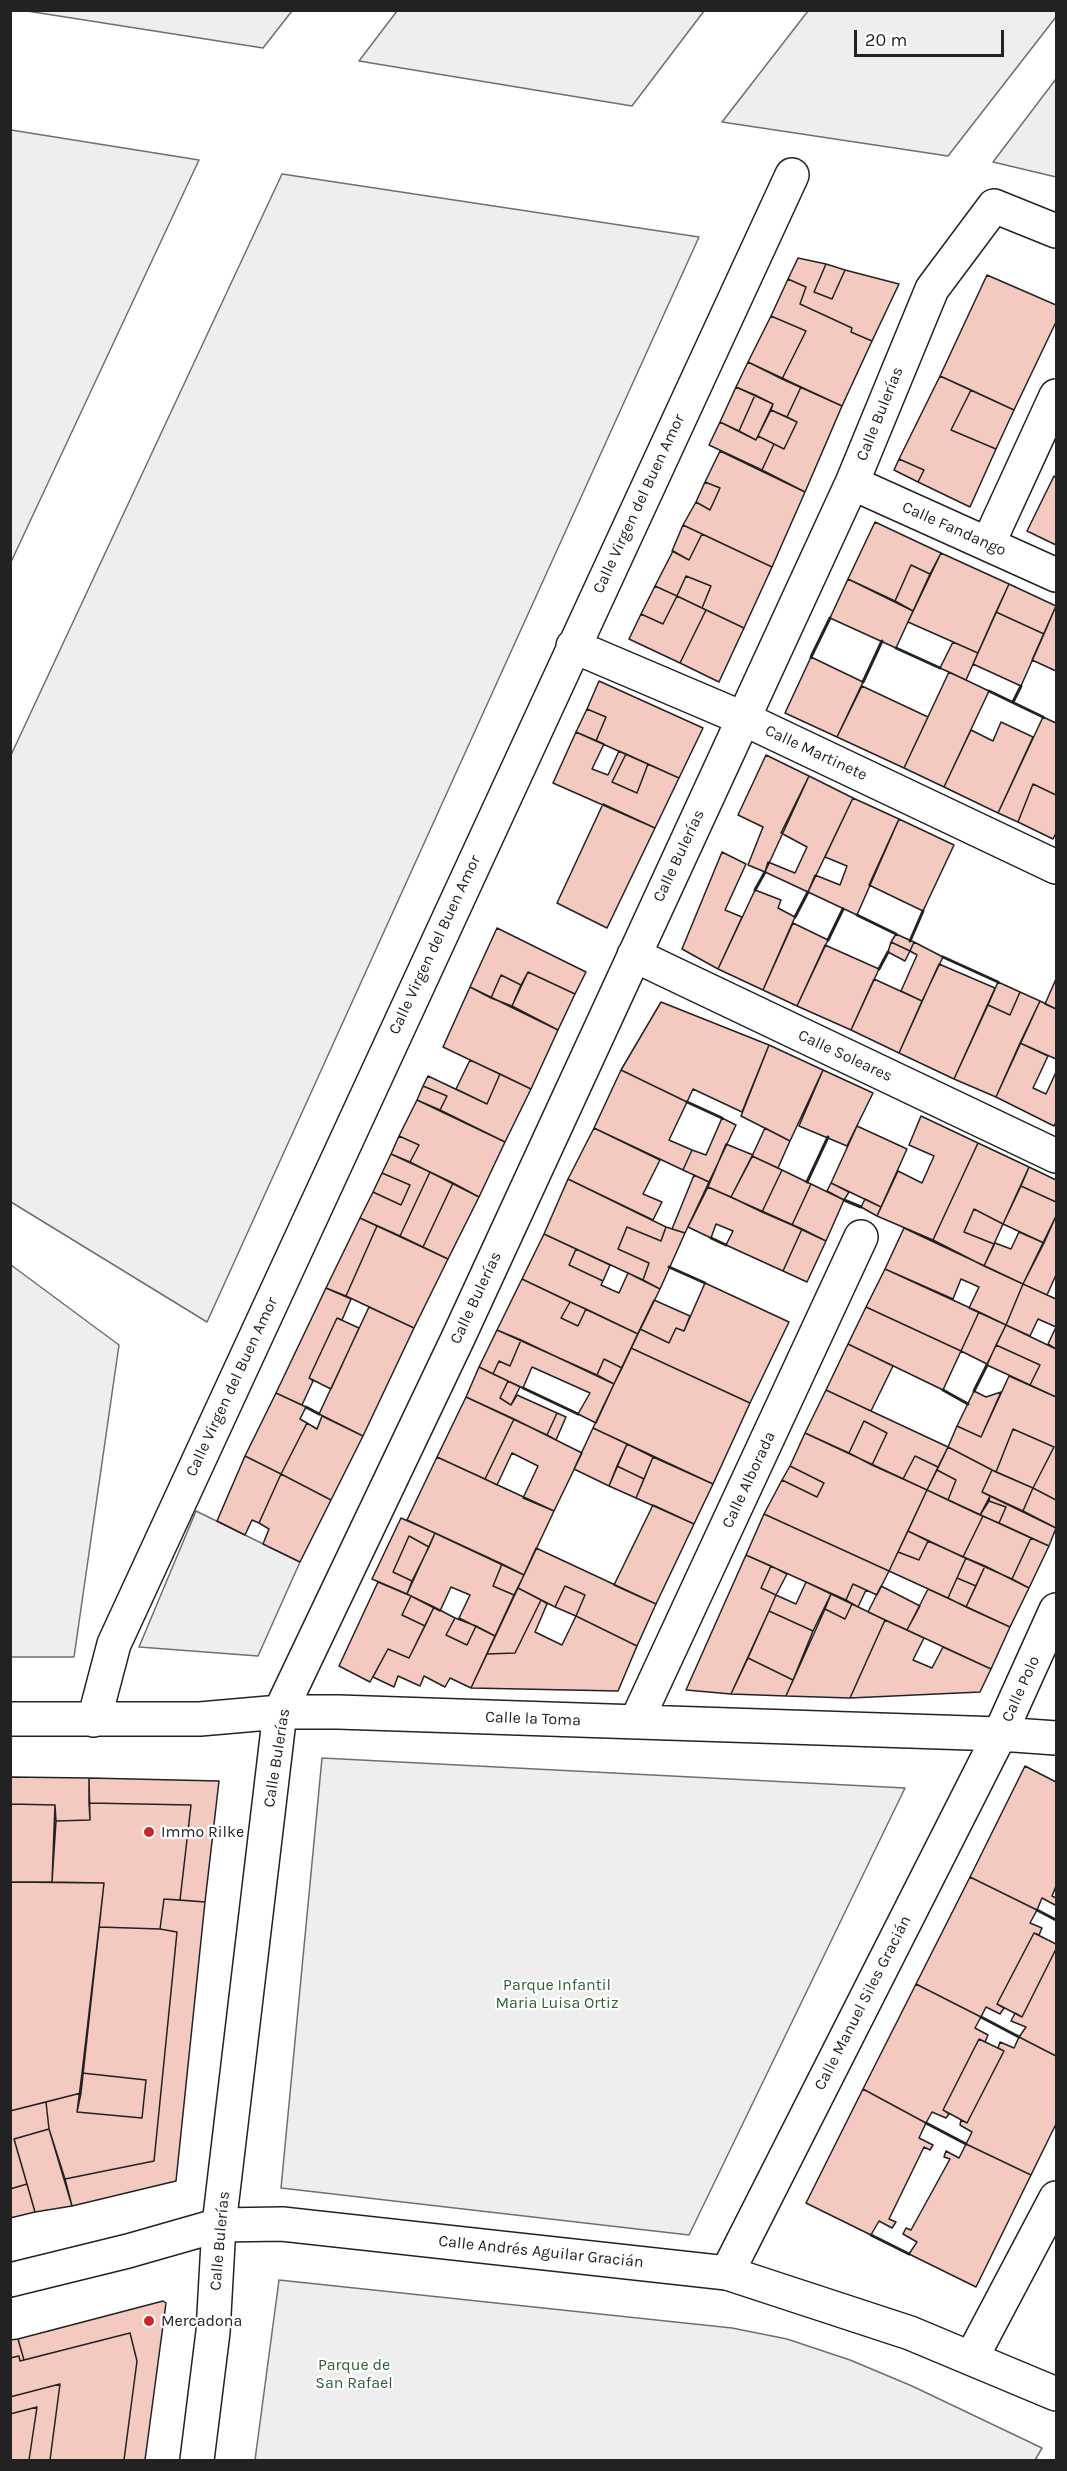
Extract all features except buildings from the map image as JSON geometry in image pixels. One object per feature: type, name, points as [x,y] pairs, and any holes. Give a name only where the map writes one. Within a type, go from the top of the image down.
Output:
[{"type":"street","name":"Calle Virgen del Buen Amor","points":[[94,1720],[114,1644],[792,175]]},
{"type":"street","name":"Calle Bulerías","points":[[197,2460],[213,2332],[219,2225],[280,1712],[459,1336],[852,483],[932,289],[994,206],[1056,231]]},
{"type":"street","points":[[988,544],[1056,396]]},
{"type":"street","name":"Calle Fandango","points":[[852,483],[1056,575]]},
{"type":"street","name":"Calle Martinete","points":[[573,646],[742,718],[1056,867]]},
{"type":"street","name":"Calle Soleares","points":[[634,955],[1056,1156]]},
{"type":"street","name":"Calle Alborada","points":[[636,1722],[861,1237]]},
{"type":"street","name":"Calle Polo","points":[[1000,1734],[1056,1610]]},
{"type":"street","name":"Calle la Toma","points":[[10,1719],[200,1719],[280,1712],[1000,1734],[1056,1738]]},
{"type":"street","name":"Calle Manuel Siles Gracián","points":[[727,2273],[1000,1734]]},
{"type":"street","points":[[972,2358],[1056,2198]]},
{"type":"street","name":"Calle Andrés Aguilar Gracián","points":[[10,2280],[128,2251],[219,2225],[282,2224],[727,2273],[910,2333],[1056,2394]]},
{"type":"green space","points":[[292,10],[263,48],[27,11]]},
{"type":"green space","points":[[1056,10],[1056,17],[948,156],[722,122],[808,11]]},
{"type":"green space","points":[[397,11],[704,11],[632,106],[359,61]]},
{"type":"green space","points":[[1056,79],[1056,177],[993,162]]},
{"type":"green space","points":[[10,130],[199,160],[11,562]]},
{"type":"green space","points":[[282,174],[699,237],[207,1322],[11,1202],[11,755]]},
{"type":"green space","points":[[11,1265],[119,1345],[74,1657],[11,1657]]},
{"type":"green space","points":[[196,1511],[300,1562],[258,1656],[139,1647]]},
{"type":"green space","name":"Parque Infantil Maria Luisa Ortiz","points":[[322,1758],[905,1788],[689,2235],[281,2188]]},
{"type":"green space","name":"Parque de San Rafael","points":[[279,2280],[732,2328],[787,2339],[850,2360],[912,2386],[1042,2448],[1035,2460],[255,2460]]},
{"type":"wall","points":[[811,657],[830,618]]},
{"type":"wall","points":[[863,682],[882,641]]},
{"type":"wall","points":[[896,648],[940,668]]},
{"type":"wall","points":[[1013,702],[1021,686]]},
{"type":"wall","points":[[989,691],[1043,717]]},
{"type":"wall","points":[[755,890],[765,872]]},
{"type":"wall","points":[[795,917],[808,892]]},
{"type":"wall","points":[[828,940],[843,909]]},
{"type":"wall","points":[[910,941],[923,911]]},
{"type":"wall","points":[[857,915],[896,934]]},
{"type":"wall","points":[[879,969],[888,952]]},
{"type":"wall","points":[[943,957],[998,982]]},
{"type":"wall","points":[[687,1102],[722,1118]]},
{"type":"wall","points":[[807,1182],[828,1137]]},
{"type":"wall","points":[[844,1200],[861,1207]]},
{"type":"wall","points":[[711,1238],[726,1245]]},
{"type":"wall","points":[[669,1267],[705,1283]]},
{"type":"wall","points":[[974,1391],[987,1365]]},
{"type":"wall","points":[[523,1388],[578,1414]]},
{"type":"wall","points":[[943,1390],[968,1404]]},
{"type":"wall","points":[[306,1407],[319,1414]]},
{"type":"wall","points":[[1037,1910],[1056,1920]]},
{"type":"wall","points":[[981,2017],[1019,2037]]},
{"type":"wall","points":[[926,2123],[966,2144]]},
{"type":"wall","points":[[871,2235],[909,2254]]},
{"type":"place","name":"Immo Rilke","points":[[149,1832]]},
{"type":"place","name":"Mercadona","points":[[149,2321]]}]
